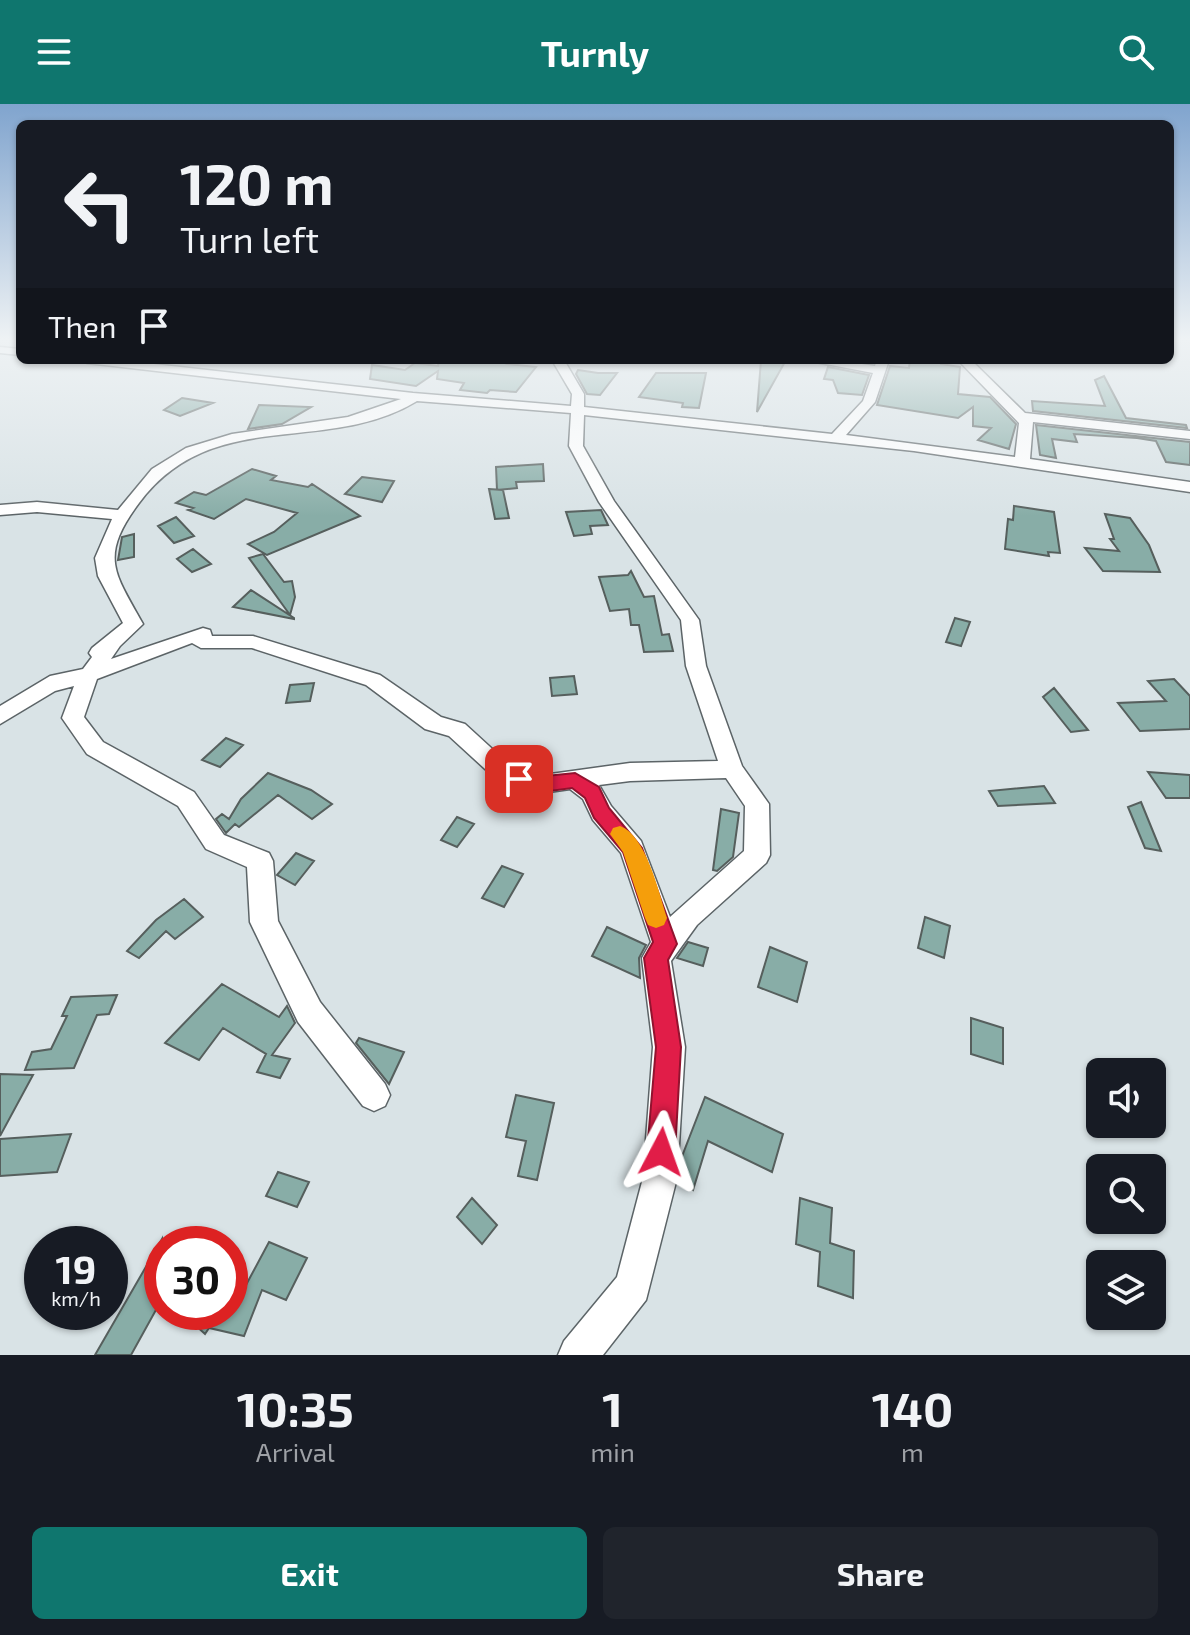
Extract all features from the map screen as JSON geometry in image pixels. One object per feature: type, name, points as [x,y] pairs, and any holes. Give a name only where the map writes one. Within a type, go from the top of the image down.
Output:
[{"type":"street","points":[[342,423],[355,398]]},
{"type":"street","points":[[374,1095],[309,1012],[264,922],[260,861],[215,842],[186,799],[95,748],[73,718],[87,678],[110,646],[133,624],[107,576],[104,558],[116,536],[122,515],[149,481],[170,462],[203,445],[342,423],[417,398]]},
{"type":"street","points":[[423,398],[576,410],[914,447],[1190,487]]},
{"type":"street","points":[[577,398],[576,446],[607,502],[663,577],[690,620],[696,666],[732,769],[757,804],[757,855],[687,916],[656,958],[669,1047],[660,1178],[633,1287],[578,1355]]},
{"type":"street","points":[[834,440],[870,398]]},
{"type":"street","points":[[1004,398],[1026,422],[1022,463]]},
{"type":"street","points":[[1024,417],[1190,435]]},
{"type":"street","points":[[0,510],[37,507],[122,515]]},
{"type":"street","points":[[46,687],[87,678],[169,643],[203,634],[201,642],[253,642],[373,680],[433,723],[457,730],[504,773],[535,785],[630,772],[732,769]]},
{"type":"street","points":[[0,716],[110,646]]},
{"type":"street","points":[[575,780],[592,793],[602,813],[632,848],[666,944]]},
{"type":"building","points":[[181,398],[213,403],[180,416],[164,410]]},
{"type":"building","points":[[649,398],[701,398],[699,408],[682,407],[683,403]]},
{"type":"building","points":[[758,398],[765,398],[757,412]]},
{"type":"building","points":[[879,398],[991,398],[1016,424],[1009,449],[978,440],[991,428],[973,426],[973,407],[958,418],[877,405]]},
{"type":"building","points":[[1102,398],[1116,398],[1126,418],[1186,425],[1187,428],[1033,411],[1032,401],[1105,406]]},
{"type":"building","points":[[259,405],[311,407],[282,424],[248,429]]},
{"type":"building","points":[[1036,425],[1190,442],[1190,465],[1166,462],[1156,441],[1137,438],[1074,434],[1077,442],[1052,439],[1056,458],[1040,455]]},
{"type":"building","points":[[543,464],[544,481],[516,482],[517,488],[497,490],[496,467]]},
{"type":"building","points":[[252,469],[276,476],[271,480],[308,487],[312,484],[360,516],[267,555],[248,544],[274,532],[297,513],[246,499],[214,519],[176,503],[194,492],[206,495]]},
{"type":"building","points":[[362,477],[394,481],[382,502],[345,494]]},
{"type":"building","points":[[489,489],[503,490],[509,518],[495,519]]},
{"type":"building","points":[[1014,506],[1054,512],[1060,553],[1048,552],[1049,556],[1005,549],[1008,519],[1013,520]]},
{"type":"building","points":[[601,510],[608,525],[590,526],[592,534],[574,536],[566,512]]},
{"type":"building","points":[[1105,514],[1130,518],[1149,545],[1160,572],[1103,571],[1085,548],[1119,551],[1110,539],[1114,539]]},
{"type":"building","points":[[176,517],[194,536],[174,543],[158,526]]},
{"type":"building","points":[[134,534],[134,557],[118,560],[122,537]]},
{"type":"building","points":[[193,549],[211,564],[192,572],[177,559]]},
{"type":"building","points":[[263,554],[284,582],[292,581],[295,597],[290,615],[249,558]]},
{"type":"building","points":[[631,571],[644,597],[654,596],[662,635],[669,634],[673,651],[644,652],[639,625],[631,625],[629,609],[610,611],[599,577],[628,575]]},
{"type":"building","points":[[251,590],[294,618],[294,619],[233,607]]},
{"type":"building","points":[[955,618],[970,622],[961,646],[946,642]]},
{"type":"building","points":[[574,676],[577,694],[552,696],[550,678]]},
{"type":"building","points":[[1174,679],[1190,696],[1190,729],[1140,731],[1118,703],[1166,701],[1148,681]]},
{"type":"building","points":[[314,683],[310,701],[286,703],[290,685]]},
{"type":"building","points":[[1054,688],[1088,730],[1071,732],[1043,697]]},
{"type":"building","points":[[226,738],[243,745],[220,767],[202,760]]},
{"type":"building","points":[[1148,772],[1190,775],[1190,798],[1166,798]]},
{"type":"building","points":[[268,773],[311,790],[332,804],[312,819],[278,795],[239,827],[235,824],[226,833],[216,819],[222,814],[229,819],[241,799]]},
{"type":"building","points":[[1044,786],[1055,803],[998,806],[989,791]]},
{"type":"building","points":[[1141,802],[1161,851],[1145,848],[1128,807]]},
{"type":"building","points":[[721,809],[739,813],[733,857],[717,871],[713,870]]},
{"type":"building","points":[[457,817],[474,824],[457,847],[441,840]]},
{"type":"building","points":[[296,853],[314,861],[295,885],[277,875]]},
{"type":"building","points":[[502,866],[523,874],[504,907],[482,898]]},
{"type":"building","points":[[184,899],[203,917],[175,939],[166,931],[139,958],[127,951],[156,920]]},
{"type":"building","points":[[925,917],[950,926],[944,958],[918,948]]},
{"type":"building","points":[[607,927],[646,945],[639,958],[640,978],[592,956]]},
{"type":"building","points":[[688,942],[708,948],[703,966],[677,958]]},
{"type":"building","points":[[770,947],[807,962],[797,1002],[758,987]]},
{"type":"building","points":[[222,984],[279,1017],[287,1006],[295,1023],[272,1055],[290,1059],[280,1078],[257,1072],[266,1054],[223,1028],[199,1060],[165,1043]]},
{"type":"building","points":[[117,995],[109,1014],[97,1015],[74,1068],[25,1070],[32,1052],[51,1049],[67,1016],[62,1016],[71,997]]},
{"type":"building","points":[[971,1018],[1003,1028],[1003,1064],[971,1054]]},
{"type":"building","points":[[359,1038],[404,1052],[389,1084],[356,1043]]},
{"type":"building","points":[[0,1074],[33,1075],[0,1136]]},
{"type":"building","points":[[516,1095],[554,1103],[537,1180],[518,1176],[526,1141],[506,1137]]},
{"type":"building","points":[[705,1097],[783,1134],[772,1172],[708,1141],[693,1190],[679,1183],[681,1159]]},
{"type":"building","points":[[71,1134],[57,1172],[0,1176],[0,1139]]},
{"type":"building","points":[[278,1172],[309,1182],[297,1207],[266,1196]]},
{"type":"building","points":[[472,1198],[497,1225],[482,1244],[457,1217]]},
{"type":"building","points":[[800,1198],[832,1208],[830,1243],[854,1251],[853,1298],[818,1286],[820,1252],[796,1244]]},
{"type":"building","points":[[269,1242],[307,1258],[286,1300],[262,1290],[248,1326],[248,1281]]},
{"type":"building","points":[[144,1270],[145,1330],[131,1355],[95,1355],[109,1330],[128,1330],[128,1298]]},
{"type":"building","points":[[218,1330],[246,1330],[244,1336]]},
{"type":"slow traffic","points":[[620,834],[632,848],[656,918]]},
{"type":"route","points":[[519,779],[535,785],[575,780],[592,793],[602,813],[632,848],[666,944],[656,958],[669,1047],[661,1152]]}]
